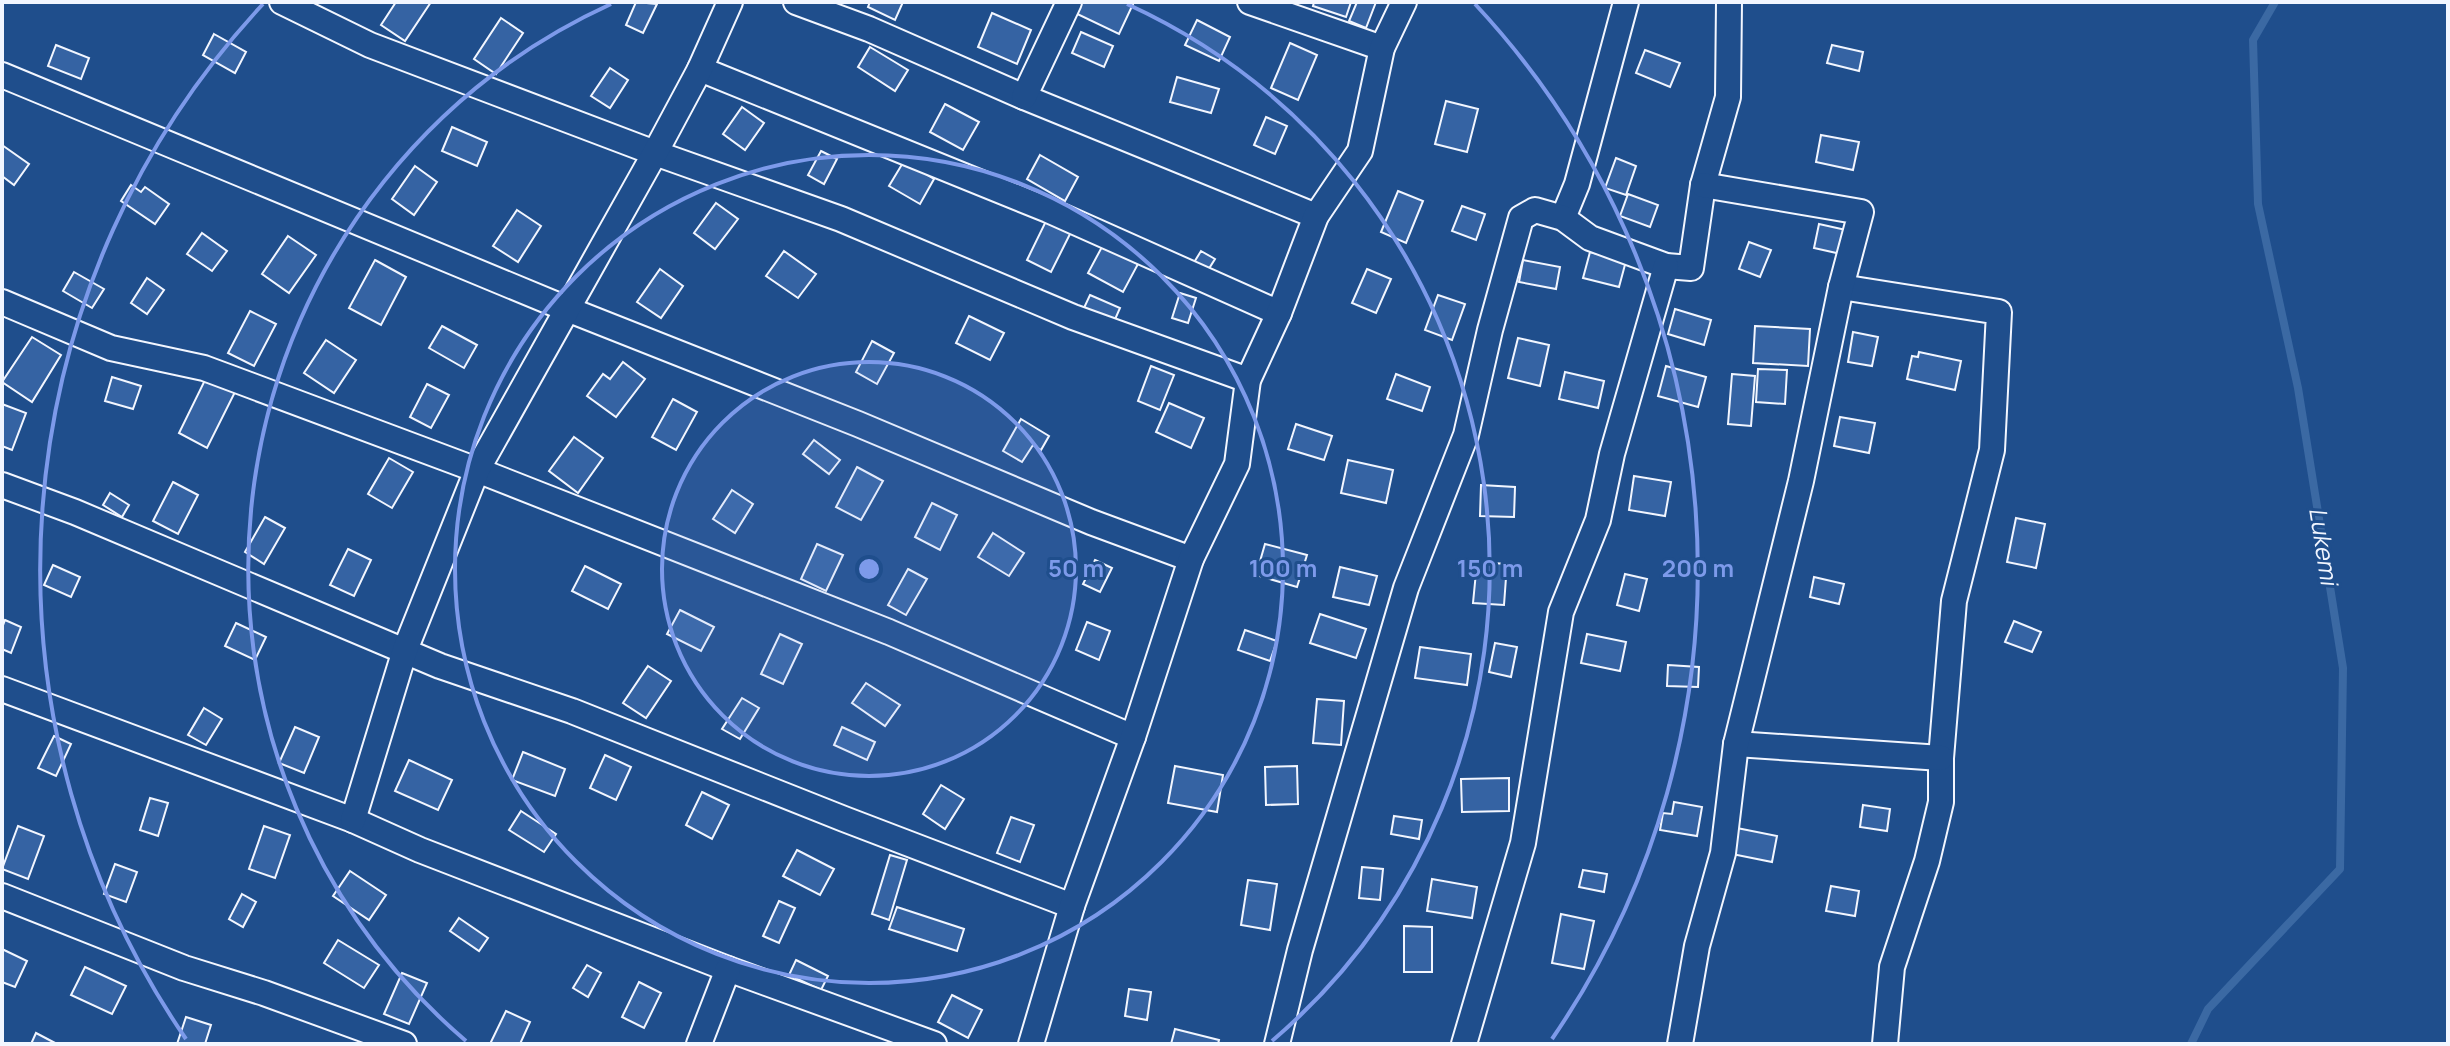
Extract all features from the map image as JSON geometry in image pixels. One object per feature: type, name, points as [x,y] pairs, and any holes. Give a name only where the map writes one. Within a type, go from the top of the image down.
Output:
[{"type":"street","points":[[282,2],[370,45],[655,153],[841,219],[1073,317],[1248,380]]},
{"type":"street","points":[[353,820],[405,650],[477,470],[655,153],[700,69],[730,2]]},
{"type":"street","points":[[796,2],[869,29],[1024,97],[1316,216]]},
{"type":"street","points":[[1024,97],[1069,2]]},
{"type":"street","points":[[1250,2],[1382,48]]},
{"type":"street","points":[[1031,1044],[1072,906],[1133,737],[1191,559],[1237,464],[1248,380],[1279,313],[1316,216],[1360,151],[1382,48],[1404,2]]},
{"type":"street","points":[[1563,218],[1577,184],[1626,2]]},
{"type":"street","points":[[1277,1044],[1300,950],[1406,588],[1466,435],[1490,330],[1521,218],[1535,210],[1563,218],[1590,238],[1666,266],[1691,268],[1703,185],[1728,97],[1729,2]]},
{"type":"street","points":[[700,69],[1048,210],[1279,313]]},
{"type":"street","points":[[2,75],[567,309],[858,424],[1091,522],[1191,559]]},
{"type":"street","points":[[1680,1044],[1697,946],[1723,853],[1736,744],[1801,481],[1841,287],[1861,212],[1703,185]]},
{"type":"street","points":[[1464,1044],[1523,843],[1561,612],[1598,520],[1612,454],[1666,266]]},
{"type":"street","points":[[1841,287],[1999,312],[1992,450],[1954,601],[1941,758],[1941,802],[1927,861],[1892,967],[1885,1044]]},
{"type":"street","points":[[2,302],[111,348],[204,368],[477,470],[889,632],[1133,737]]},
{"type":"street","points":[[2,485],[75,512],[440,666],[572,711],[1072,906]]},
{"type":"street","points":[[2,689],[353,820],[420,850],[728,969],[934,1044]]},
{"type":"street","points":[[1736,744],[1941,758]]},
{"type":"street","points":[[2,896],[184,968],[264,993],[357,1036],[404,1044]]},
{"type":"street","points":[[699,1044],[728,969]]},
{"type":"building","points":[[396,2],[431,2],[405,41],[381,25]]},
{"type":"building","points":[[636,2],[657,4],[643,33],[626,25]]},
{"type":"building","points":[[870,2],[903,2],[895,20],[868,7]]},
{"type":"building","points":[[1075,2],[1134,2],[1119,34],[1071,11]]},
{"type":"building","points":[[1314,2],[1351,2],[1346,17],[1313,6]]},
{"type":"building","points":[[1357,2],[1376,2],[1366,28],[1349,21]]},
{"type":"building","points":[[992,13],[1031,30],[1017,64],[978,47]]},
{"type":"building","points":[[501,18],[523,33],[496,74],[474,59]]},
{"type":"building","points":[[1197,20],[1230,37],[1219,61],[1185,45]]},
{"type":"building","points":[[1081,32],[1113,46],[1104,67],[1072,53]]},
{"type":"building","points":[[214,34],[246,52],[235,73],[203,55]]},
{"type":"building","points":[[1290,43],[1317,55],[1298,100],[1271,88]]},
{"type":"building","points":[[56,45],[89,58],[81,79],[48,66]]},
{"type":"building","points":[[1832,45],[1863,52],[1859,71],[1827,63]]},
{"type":"building","points":[[870,47],[908,70],[895,91],[858,67]]},
{"type":"building","points":[[1645,50],[1680,63],[1670,87],[1636,73]]},
{"type":"building","points":[[610,68],[628,80],[610,108],[591,96]]},
{"type":"building","points":[[1177,77],[1219,89],[1211,113],[1170,102]]},
{"type":"building","points":[[1446,101],[1478,109],[1467,152],[1435,144]]},
{"type":"building","points":[[945,104],[979,122],[963,150],[930,132]]},
{"type":"building","points":[[742,107],[764,123],[745,150],[723,134]]},
{"type":"building","points":[[1266,117],[1287,126],[1275,154],[1254,145]]},
{"type":"building","points":[[452,127],[487,142],[477,166],[442,151]]},
{"type":"building","points":[[1821,135],[1859,142],[1853,170],[1816,162]]},
{"type":"building","points":[[2,145],[29,164],[14,185],[2,176]]},
{"type":"building","points":[[821,151],[837,159],[824,184],[808,175]]},
{"type":"building","points":[[1040,155],[1078,177],[1065,201],[1027,179]]},
{"type":"building","points":[[1616,158],[1636,166],[1626,195],[1605,188]]},
{"type":"building","points":[[904,161],[934,179],[920,204],[889,186]]},
{"type":"building","points":[[415,166],[437,182],[414,215],[392,199]]},
{"type":"building","points":[[131,185],[141,192],[145,187],[169,204],[155,224],[121,201]]},
{"type":"building","points":[[1398,191],[1423,201],[1406,243],[1381,232]]},
{"type":"building","points":[[1628,194],[1658,205],[1650,227],[1620,216]]},
{"type":"building","points":[[716,203],[738,219],[715,249],[694,233]]},
{"type":"building","points":[[1462,206],[1485,214],[1476,240],[1452,231]]},
{"type":"building","points":[[517,210],[541,226],[518,262],[493,246]]},
{"type":"building","points":[[1047,219],[1072,230],[1051,272],[1027,260]]},
{"type":"building","points":[[1819,224],[1846,230],[1841,254],[1814,248]]},
{"type":"building","points":[[202,233],[227,251],[212,271],[187,254]]},
{"type":"building","points":[[288,236],[316,255],[289,293],[262,274]]},
{"type":"building","points":[[1749,242],[1771,250],[1760,277],[1739,269]]},
{"type":"building","points":[[1103,245],[1138,264],[1123,292],[1088,273]]},
{"type":"building","points":[[784,251],[816,274],[798,298],[766,276]]},
{"type":"building","points":[[1201,251],[1215,259],[1203,278],[1190,269]]},
{"type":"building","points":[[1590,252],[1626,261],[1619,287],[1583,278]]},
{"type":"building","points":[[375,260],[406,277],[381,325],[349,308]]},
{"type":"building","points":[[1523,260],[1560,267],[1556,289],[1519,282]]},
{"type":"building","points":[[660,269],[683,286],[661,318],[637,302]]},
{"type":"building","points":[[1367,269],[1391,279],[1376,313],[1352,303]]},
{"type":"building","points":[[74,272],[104,289],[92,308],[63,291]]},
{"type":"building","points":[[147,278],[164,290],[147,314],[131,303]]},
{"type":"building","points":[[1180,293],[1196,298],[1188,323],[1172,318]]},
{"type":"building","points":[[1090,295],[1120,308],[1113,324],[1083,310]]},
{"type":"building","points":[[1438,295],[1465,304],[1452,340],[1425,330]]},
{"type":"building","points":[[1675,309],[1711,320],[1704,345],[1668,334]]},
{"type":"building","points":[[250,311],[276,324],[254,366],[228,353]]},
{"type":"building","points":[[969,316],[1004,333],[990,360],[956,343]]},
{"type":"building","points":[[442,326],[477,345],[464,368],[429,348]]},
{"type":"building","points":[[1755,326],[1810,329],[1808,366],[1753,363]]},
{"type":"building","points":[[1853,332],[1878,337],[1872,366],[1848,362]]},
{"type":"building","points":[[32,337],[61,355],[32,402],[2,382]]},
{"type":"building","points":[[1518,338],[1549,345],[1540,386],[1508,378]]},
{"type":"building","points":[[326,340],[356,360],[334,393],[304,373]]},
{"type":"building","points":[[872,341],[894,353],[877,384],[856,372]]},
{"type":"building","points":[[1919,352],[1961,361],[1955,390],[1907,379],[1912,356],[1918,357]]},
{"type":"building","points":[[623,362],[645,379],[616,417],[587,396],[603,374],[610,379]]},
{"type":"building","points":[[1151,366],[1174,375],[1160,410],[1138,401]]},
{"type":"building","points":[[1666,366],[1706,377],[1698,407],[1658,396]]},
{"type":"building","points":[[1758,369],[1787,370],[1785,404],[1756,402]]},
{"type":"building","points":[[1565,372],[1604,381],[1598,408],[1559,399]]},
{"type":"building","points":[[1396,374],[1430,387],[1422,411],[1387,399]]},
{"type":"building","points":[[1732,374],[1755,376],[1751,426],[1728,424]]},
{"type":"building","points":[[112,377],[141,386],[133,409],[105,401]]},
{"type":"building","points":[[206,378],[235,392],[207,448],[179,433]]},
{"type":"building","points":[[427,384],[449,395],[431,428],[410,417]]},
{"type":"building","points":[[673,399],[697,412],[676,450],[652,437]]},
{"type":"building","points":[[1169,403],[1204,418],[1191,448],[1156,432]]},
{"type":"building","points":[[2,404],[26,413],[12,450],[2,446]]},
{"type":"building","points":[[1840,417],[1875,423],[1869,453],[1834,446]]},
{"type":"building","points":[[1021,419],[1049,436],[1041,450],[1033,445],[1022,462],[1003,451]]},
{"type":"building","points":[[1296,424],[1332,436],[1324,460],[1288,449]]},
{"type":"building","points":[[574,437],[603,458],[578,493],[549,471]]},
{"type":"building","points":[[814,440],[840,460],[829,474],[803,454]]},
{"type":"building","points":[[389,458],[413,472],[392,508],[368,494]]},
{"type":"building","points":[[1348,460],[1393,470],[1386,503],[1341,493]]},
{"type":"building","points":[[857,467],[883,481],[861,520],[836,507]]},
{"type":"building","points":[[1634,476],[1671,482],[1665,516],[1629,510]]},
{"type":"building","points":[[173,482],[198,495],[178,534],[153,521]]},
{"type":"building","points":[[1481,485],[1515,487],[1514,517],[1480,516]]},
{"type":"building","points":[[732,490],[753,504],[735,533],[713,519]]},
{"type":"building","points":[[110,493],[129,505],[122,517],[103,505]]},
{"type":"building","points":[[932,503],[957,515],[940,550],[915,537]]},
{"type":"building","points":[[265,517],[285,528],[264,564],[245,552]]},
{"type":"building","points":[[2016,518],[2045,524],[2036,568],[2007,562]]},
{"type":"building","points":[[993,533],[1024,553],[1009,576],[978,557]]},
{"type":"building","points":[[817,544],[843,555],[826,591],[801,579]]},
{"type":"building","points":[[1265,544],[1307,555],[1297,587],[1256,575]]},
{"type":"building","points":[[348,549],[371,560],[354,596],[330,585]]},
{"type":"building","points":[[1095,560],[1112,568],[1100,592],[1083,584]]},
{"type":"building","points":[[1477,562],[1507,564],[1504,605],[1473,603]]},
{"type":"building","points":[[53,565],[80,577],[71,597],[44,585]]},
{"type":"building","points":[[585,566],[621,584],[608,609],[572,591]]},
{"type":"building","points":[[1340,567],[1377,576],[1369,605],[1333,597]]},
{"type":"building","points":[[908,569],[927,579],[906,615],[888,605]]},
{"type":"building","points":[[1625,574],[1647,579],[1639,611],[1617,605]]},
{"type":"building","points":[[1814,577],[1844,584],[1839,604],[1810,597]]},
{"type":"building","points":[[680,610],[714,627],[701,651],[667,634]]},
{"type":"building","points":[[1320,614],[1366,629],[1356,658],[1310,643]]},
{"type":"building","points":[[5,620],[21,627],[11,653],[2,649]]},
{"type":"building","points":[[2014,621],[2041,632],[2032,652],[2005,642]]},
{"type":"building","points":[[1087,622],[1110,631],[1099,660],[1076,650]]},
{"type":"building","points":[[236,623],[266,637],[255,660],[225,646]]},
{"type":"building","points":[[1245,630],[1277,641],[1270,661],[1238,650]]},
{"type":"building","points":[[780,634],[802,644],[783,684],[761,674]]},
{"type":"building","points":[[1587,634],[1626,642],[1620,671],[1581,663]]},
{"type":"building","points":[[1495,643],[1517,647],[1511,677],[1489,672]]},
{"type":"building","points":[[1420,647],[1471,654],[1467,685],[1415,678]]},
{"type":"building","points":[[1668,665],[1699,667],[1698,687],[1667,686]]},
{"type":"building","points":[[648,666],[671,681],[646,718],[623,703]]},
{"type":"building","points":[[866,683],[900,705],[885,726],[852,703]]},
{"type":"building","points":[[742,698],[759,708],[740,739],[722,729]]},
{"type":"building","points":[[1317,699],[1344,701],[1341,745],[1313,743]]},
{"type":"building","points":[[204,708],[222,719],[206,745],[188,735]]},
{"type":"building","points":[[295,727],[319,737],[304,773],[279,763]]},
{"type":"building","points":[[842,727],[875,742],[867,760],[834,745]]},
{"type":"building","points":[[54,736],[71,744],[56,776],[38,768]]},
{"type":"building","points":[[523,752],[565,769],[555,796],[512,780]]},
{"type":"building","points":[[605,755],[631,767],[616,800],[590,788]]},
{"type":"building","points":[[409,760],[452,780],[438,810],[395,791]]},
{"type":"building","points":[[1175,766],[1223,775],[1217,812],[1168,803]]},
{"type":"building","points":[[1297,766],[1298,804],[1266,805],[1265,767]]},
{"type":"building","points":[[1509,778],[1509,811],[1462,812],[1461,779]]},
{"type":"building","points":[[941,785],[964,799],[945,829],[923,814]]},
{"type":"building","points":[[702,792],[729,805],[712,839],[686,825]]},
{"type":"building","points":[[150,798],[168,803],[158,836],[140,830]]},
{"type":"building","points":[[1674,802],[1702,807],[1697,836],[1660,830],[1663,813],[1672,814]]},
{"type":"building","points":[[1863,805],[1890,809],[1887,831],[1860,827]]},
{"type":"building","points":[[521,811],[556,834],[544,852],[509,830]]},
{"type":"building","points":[[1394,816],[1422,820],[1419,839],[1391,834]]},
{"type":"building","points":[[1011,817],[1034,825],[1020,862],[997,853]]},
{"type":"building","points":[[18,826],[44,836],[28,879],[2,869]]},
{"type":"building","points":[[264,826],[290,835],[275,878],[249,869]]},
{"type":"building","points":[[1737,828],[1777,836],[1772,862],[1732,854]]},
{"type":"building","points":[[797,850],[834,869],[820,895],[783,876]]},
{"type":"building","points":[[890,855],[907,860],[889,920],[872,914]]},
{"type":"building","points":[[115,864],[137,872],[126,902],[104,894]]},
{"type":"building","points":[[1362,867],[1383,869],[1380,900],[1359,898]]},
{"type":"building","points":[[1583,870],[1607,874],[1604,892],[1579,887]]},
{"type":"building","points":[[350,871],[386,895],[369,920],[333,896]]},
{"type":"building","points":[[1432,879],[1477,887],[1472,918],[1427,911]]},
{"type":"building","points":[[1248,880],[1277,884],[1270,930],[1241,925]]},
{"type":"building","points":[[1831,886],[1859,891],[1855,916],[1826,911]]},
{"type":"building","points":[[242,894],[256,902],[243,927],[229,919]]},
{"type":"building","points":[[779,901],[795,908],[779,943],[763,936]]},
{"type":"building","points":[[897,907],[964,929],[957,951],[889,929]]},
{"type":"building","points":[[1561,914],[1594,921],[1584,969],[1552,963]]},
{"type":"building","points":[[459,918],[488,938],[479,951],[450,931]]},
{"type":"building","points":[[1404,926],[1432,927],[1432,972],[1404,972]]},
{"type":"building","points":[[338,940],[379,965],[364,988],[324,963]]},
{"type":"building","points":[[2,949],[27,961],[15,987],[2,982]]},
{"type":"building","points":[[796,960],[828,976],[821,990],[789,975]]},
{"type":"building","points":[[587,965],[601,973],[588,997],[573,988]]},
{"type":"building","points":[[85,967],[126,986],[112,1014],[71,995]]},
{"type":"building","points":[[402,973],[427,983],[409,1024],[384,1014]]},
{"type":"building","points":[[639,982],[661,993],[644,1028],[622,1017]]},
{"type":"building","points":[[1129,989],[1151,992],[1147,1020],[1125,1016]]},
{"type":"building","points":[[952,995],[982,1010],[968,1038],[938,1022]]},
{"type":"building","points":[[506,1011],[530,1022],[520,1044],[490,1044]]},
{"type":"building","points":[[186,1017],[211,1025],[205,1044],[177,1044]]},
{"type":"building","points":[[1175,1029],[1219,1040],[1218,1044],[1171,1044]]},
{"type":"building","points":[[36,1033],[57,1044],[31,1044]]},
{"type":"waterway","name":"Lukemi","points":[[2191,1044],[2208,1009],[2340,869],[2343,668],[2298,388],[2258,204],[2253,40],[2275,2]]}]
